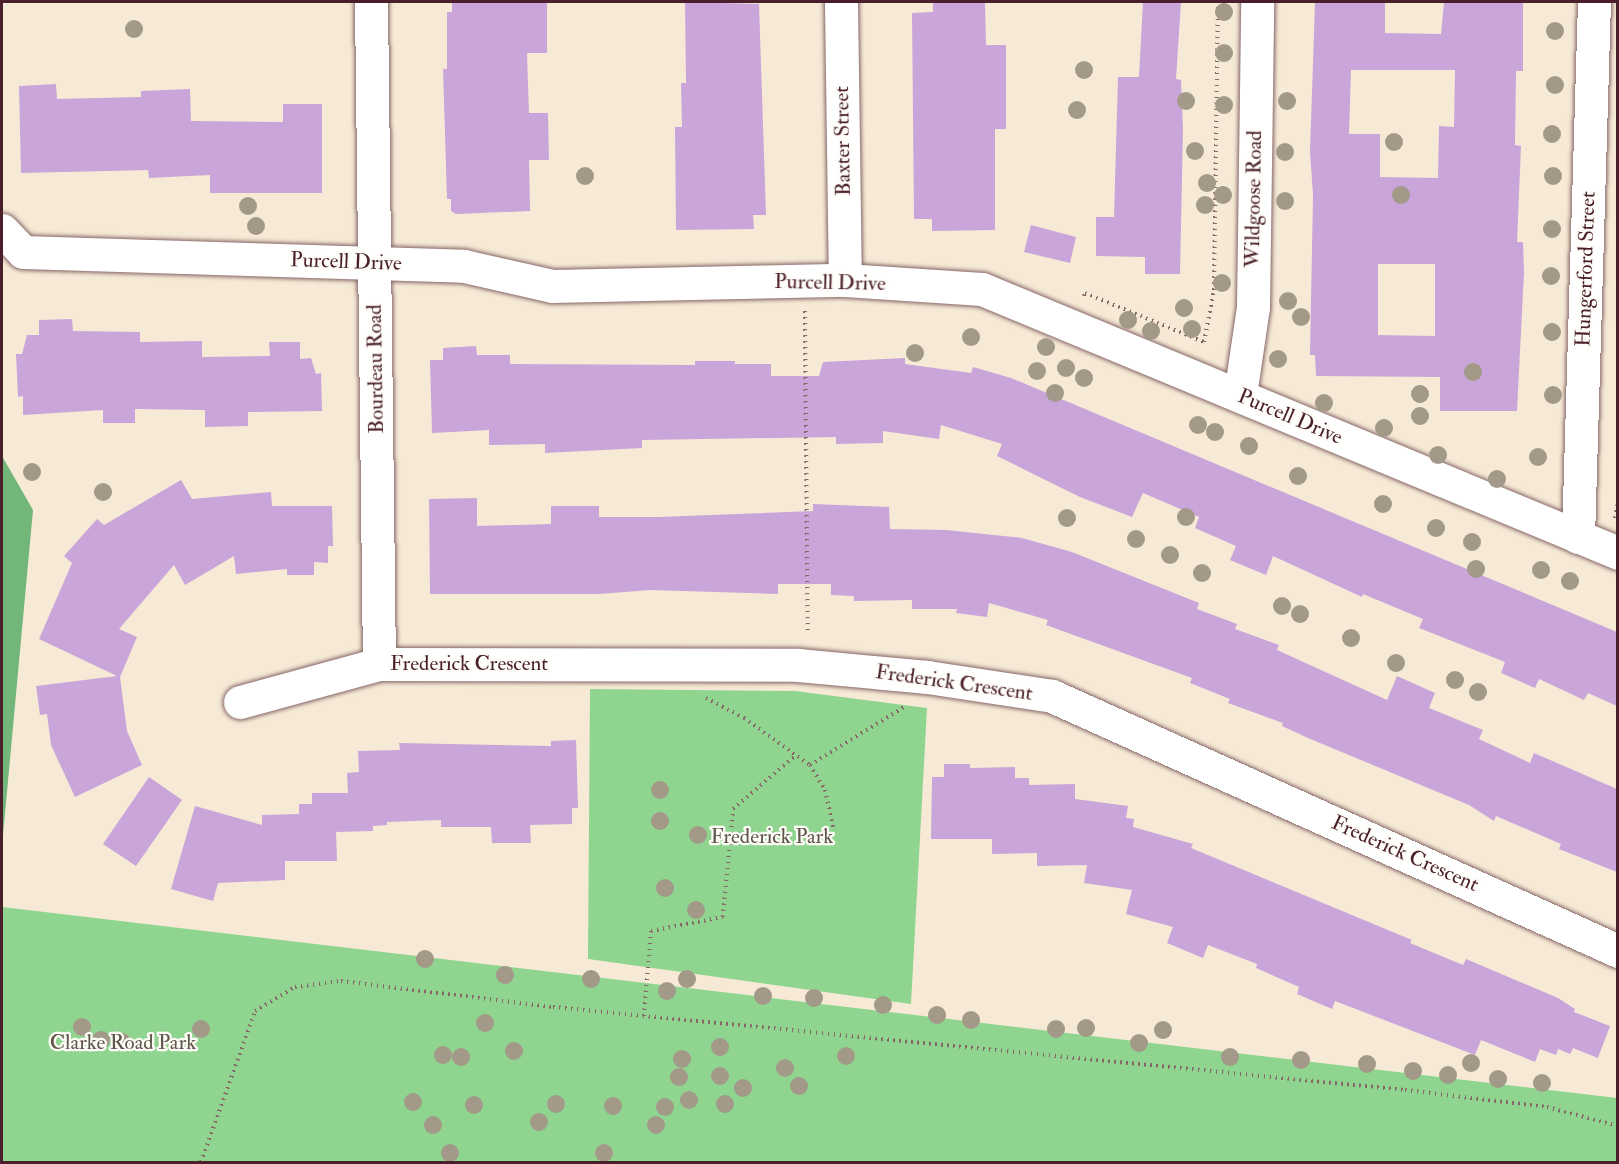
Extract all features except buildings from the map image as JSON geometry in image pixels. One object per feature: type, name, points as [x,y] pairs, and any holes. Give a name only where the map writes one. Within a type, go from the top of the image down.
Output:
[{"type":"street","name":"Bourdeau Road","points":[[371,2],[379,664]]},
{"type":"street","name":"Baxter Street","points":[[841,2],[845,280]]},
{"type":"street","name":"Wildgoose Road","points":[[1240,395],[1253,307],[1257,2]]},
{"type":"street","name":"Hungerford Street","points":[[1578,537],[1594,2]]},
{"type":"street","name":"Purcell Drive","points":[[2,230],[23,252],[464,266],[552,286],[845,280],[982,289],[1617,553]]},
{"type":"street","name":"Frederick Crescent","points":[[240,702],[379,664],[808,666],[927,677],[1052,696],[1617,951]]},
{"type":"path","points":[[1076,328],[1085,293],[1204,342],[1214,290],[1218,2]]},
{"type":"path","points":[[803,281],[808,666]]},
{"type":"path","points":[[1617,503],[1617,521]]},
{"type":"path","points":[[706,698],[744,718],[810,765],[825,790],[834,830]]},
{"type":"path","points":[[810,765],[904,707]]},
{"type":"path","points":[[644,1016],[651,931],[723,918],[733,809],[796,755]]},
{"type":"path","points":[[201,1162],[255,1011],[295,987],[341,981],[644,1016],[1405,1090],[1547,1107],[1617,1126]]},
{"type":"green space","points":[[2,456],[33,510],[2,846]]},
{"type":"green space","name":"Frederick Park","points":[[590,689],[795,691],[927,708],[911,1004],[588,959]]},
{"type":"green space","name":"Clarke Road Park","points":[[2,907],[1617,1098],[1617,1162],[2,1162]]}]
